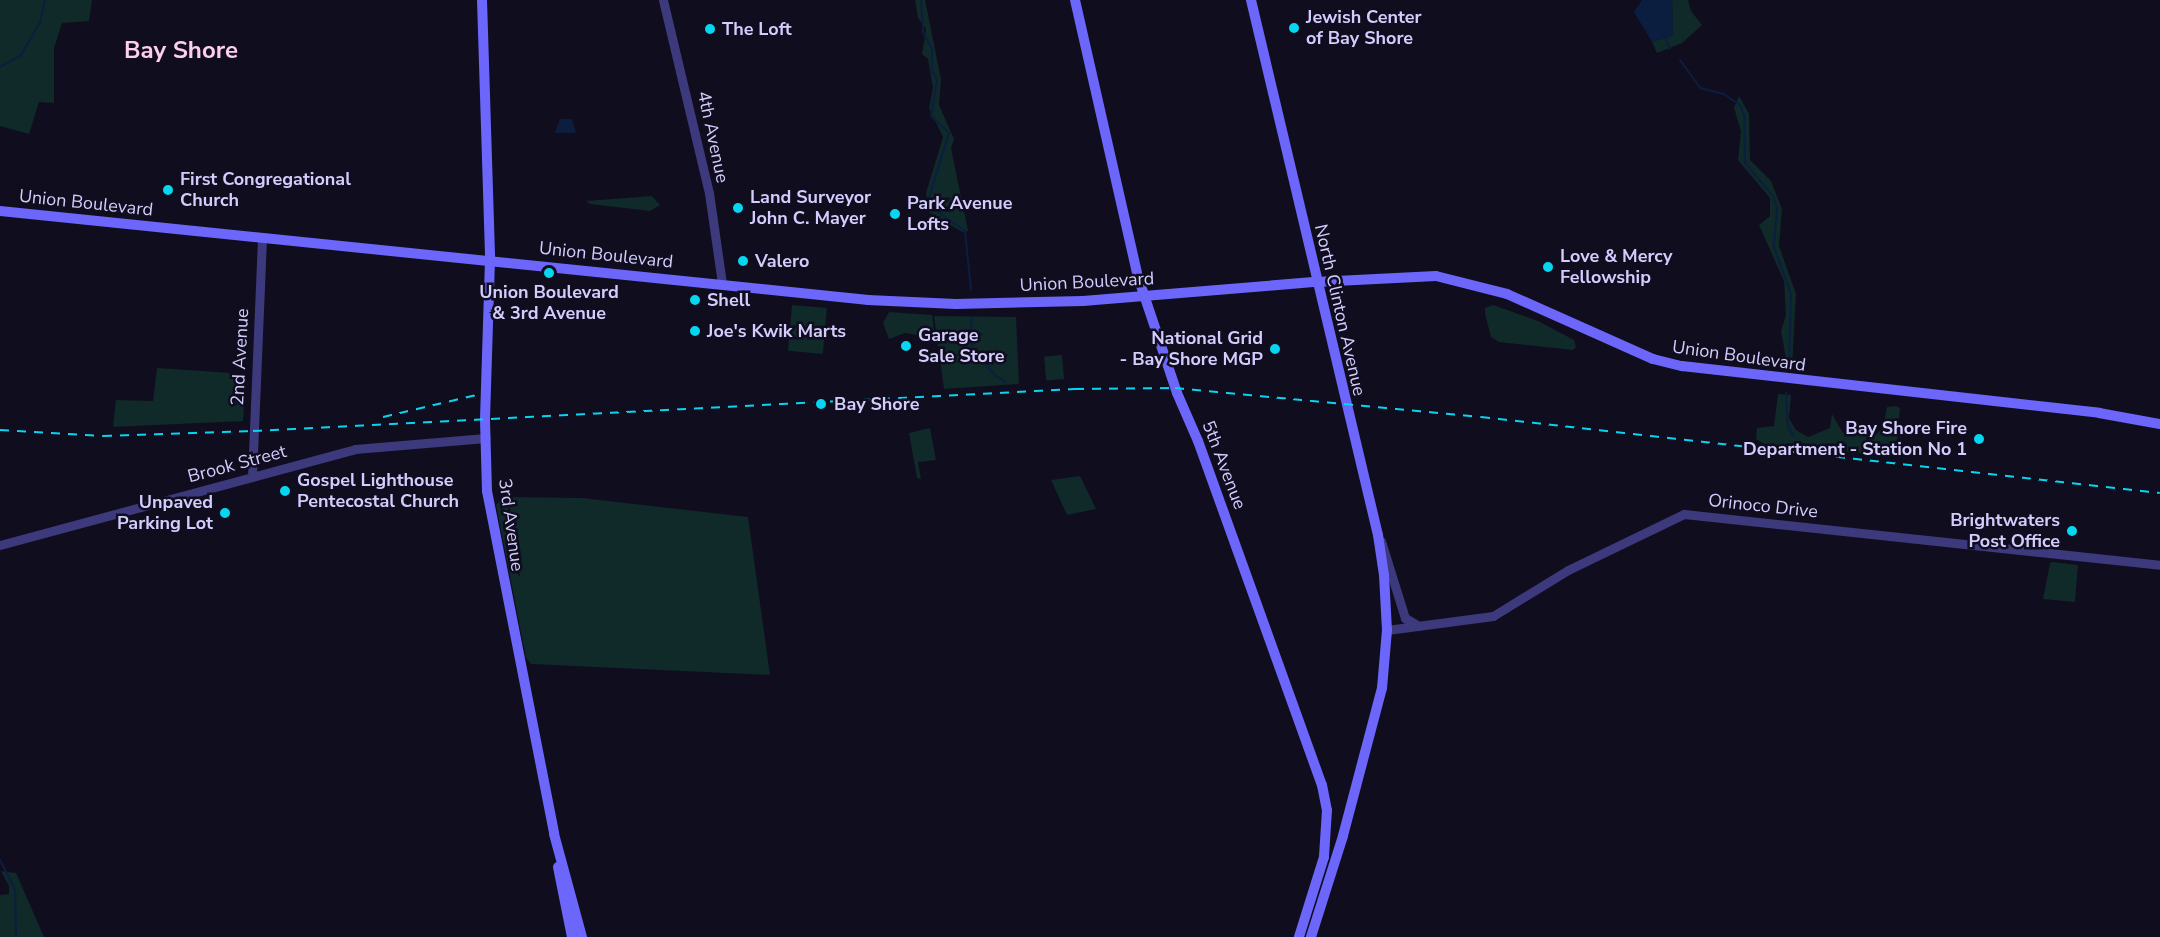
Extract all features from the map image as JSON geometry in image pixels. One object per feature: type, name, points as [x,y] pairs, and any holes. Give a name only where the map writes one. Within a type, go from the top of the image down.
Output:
[{"type":"main road","name":"3rd Avenue","points":[[482,0],[490,260],[486,438],[493,535],[554,834],[582,937]]},
{"type":"main road","name":"5th Avenue","points":[[1075,0],[1145,296],[1177,393],[1198,441],[1322,785],[1327,810],[1324,857],[1299,937]]},
{"type":"main road","name":"North Clinton Avenue","points":[[1251,0],[1378,536],[1387,630]]},
{"type":"main road","name":"Union Boulevard","points":[[0,211],[722,283],[868,300],[956,304],[1145,296],[1316,282],[1436,276],[1471,282],[1507,294],[1653,359],[1682,366],[2098,413],[2160,424]]},
{"type":"main road","points":[[1311,937],[1382,688],[1387,630]]},
{"type":"main road","points":[[554,834],[572,937]]},
{"type":"street","name":"4th Avenue","points":[[663,0],[709,194],[722,283]]},
{"type":"street","name":"2nd Avenue","points":[[252,477],[262,238]]},
{"type":"street","name":"Brook Street","points":[[0,545],[355,449],[486,438]]},
{"type":"street","name":"Orinoco Drive","points":[[1387,630],[1493,616],[1568,570],[1684,514],[2160,565]]},
{"type":"street","points":[[1378,536],[1405,618],[1421,627]]},
{"type":"green space","points":[[0,0],[92,0],[89,21],[62,23],[54,48],[54,103],[39,102],[29,134],[0,126]]},
{"type":"green space","points":[[915,0],[925,0],[941,79],[939,105],[954,139],[951,148],[968,231],[962,232],[929,212],[926,193],[943,137],[929,108],[933,88],[928,59],[922,54],[926,29],[918,18]]},
{"type":"green space","points":[[1672,0],[1688,0],[1691,11],[1702,25],[1682,43],[1657,53],[1652,42],[1673,35]]},
{"type":"green space","points":[[1739,96],[1749,114],[1750,160],[1771,181],[1782,209],[1779,246],[1796,294],[1792,369],[1784,369],[1787,364],[1781,331],[1786,315],[1784,281],[1759,225],[1770,216],[1770,198],[1738,160],[1741,131],[1734,108]]},
{"type":"green space","points":[[652,196],[660,205],[650,211],[590,204],[586,201]]},
{"type":"green space","points":[[792,305],[827,308],[823,354],[788,351]]},
{"type":"green space","points":[[1493,305],[1538,321],[1574,340],[1576,347],[1573,350],[1499,342],[1491,337],[1485,314],[1485,308]]},
{"type":"green space","points":[[889,312],[932,315],[935,338],[905,333],[889,339],[883,323]]},
{"type":"green space","points":[[934,316],[1016,317],[1019,384],[944,389]]},
{"type":"green space","points":[[1062,355],[1064,379],[1046,380],[1044,357]]},
{"type":"green space","points":[[157,368],[246,374],[243,421],[113,427],[116,400],[153,401]]},
{"type":"green space","points":[[1778,394],[1791,395],[1789,418],[1796,430],[1808,437],[1830,428],[1832,414],[1843,433],[1873,437],[1883,428],[1887,407],[1900,408],[1896,456],[1766,445],[1756,439],[1757,428],[1774,426]]},
{"type":"green space","points":[[930,428],[936,460],[918,462],[921,479],[917,478],[909,433]]},
{"type":"green space","points":[[1080,476],[1096,509],[1067,515],[1051,480]]},
{"type":"green space","points":[[503,497],[582,498],[748,517],[770,675],[531,664],[526,658],[496,505]]},
{"type":"green space","points":[[2050,563],[2078,565],[2075,602],[2043,599]]},
{"type":"green space","points":[[1,871],[16,873],[44,937],[0,937],[0,895],[9,894],[9,886]]},
{"type":"water","points":[[1642,0],[1672,0],[1673,35],[1652,42],[1634,12]]},
{"type":"water","points":[[560,119],[572,119],[576,133],[555,133]]},
{"type":"waterway","points":[[0,67],[20,56],[40,23],[45,0]]},
{"type":"waterway","points":[[921,0],[923,32],[932,49],[932,70],[937,80],[931,116],[949,133],[927,204],[965,231],[971,290]]},
{"type":"waterway","points":[[1664,35],[1670,49]]},
{"type":"waterway","points":[[1680,60],[1700,88],[1724,94],[1740,105],[1744,115],[1745,163],[1773,196],[1777,209],[1774,247],[1791,294],[1789,370]]},
{"type":"waterway","points":[[972,318],[970,339],[975,352],[997,377],[1006,382]]},
{"type":"waterway","points":[[1786,393],[1788,426],[1793,436]]},
{"type":"waterway","points":[[0,860],[15,889],[16,937]]},
{"type":"railway","points":[[0,430],[103,436],[253,431],[1075,389],[1175,388],[1481,417],[2160,493]]},
{"type":"railway","points":[[383,417],[476,395]]},
{"type":"place","name":"Jewish Center of Bay Shore","points":[[1294,28]]},
{"type":"place","name":"The Loft","points":[[710,29]]},
{"type":"place","name":"First Congregational Church","points":[[168,190]]},
{"type":"place","name":"Land Surveyor John C. Mayer","points":[[738,208]]},
{"type":"place","name":"Park Avenue Lofts","points":[[895,214]]},
{"type":"place","name":"Valero","points":[[743,261]]},
{"type":"place","name":"Love & Mercy Fellowship","points":[[1548,267]]},
{"type":"place","name":"Union Boulevard & 3rd Avenue","points":[[549,273]]},
{"type":"place","name":"Shell","points":[[695,300]]},
{"type":"place","name":"Joe's Kwik Marts","points":[[695,331]]},
{"type":"place","name":"Garage Sale Store","points":[[906,346]]},
{"type":"place","name":"National Grid - Bay Shore MGP","points":[[1275,349]]},
{"type":"place","name":"Bay Shore","points":[[821,404]]},
{"type":"place","name":"Bay Shore Fire Department - Station No 1","points":[[1979,439]]},
{"type":"place","name":"Gospel Lighthouse Pentecostal Church","points":[[285,491]]},
{"type":"place","name":"Unpaved Parking Lot","points":[[225,513]]},
{"type":"place","name":"Brightwaters Post Office","points":[[2072,531]]},
{"type":"district","name":"Bay Shore","points":[[181,51]]}]
